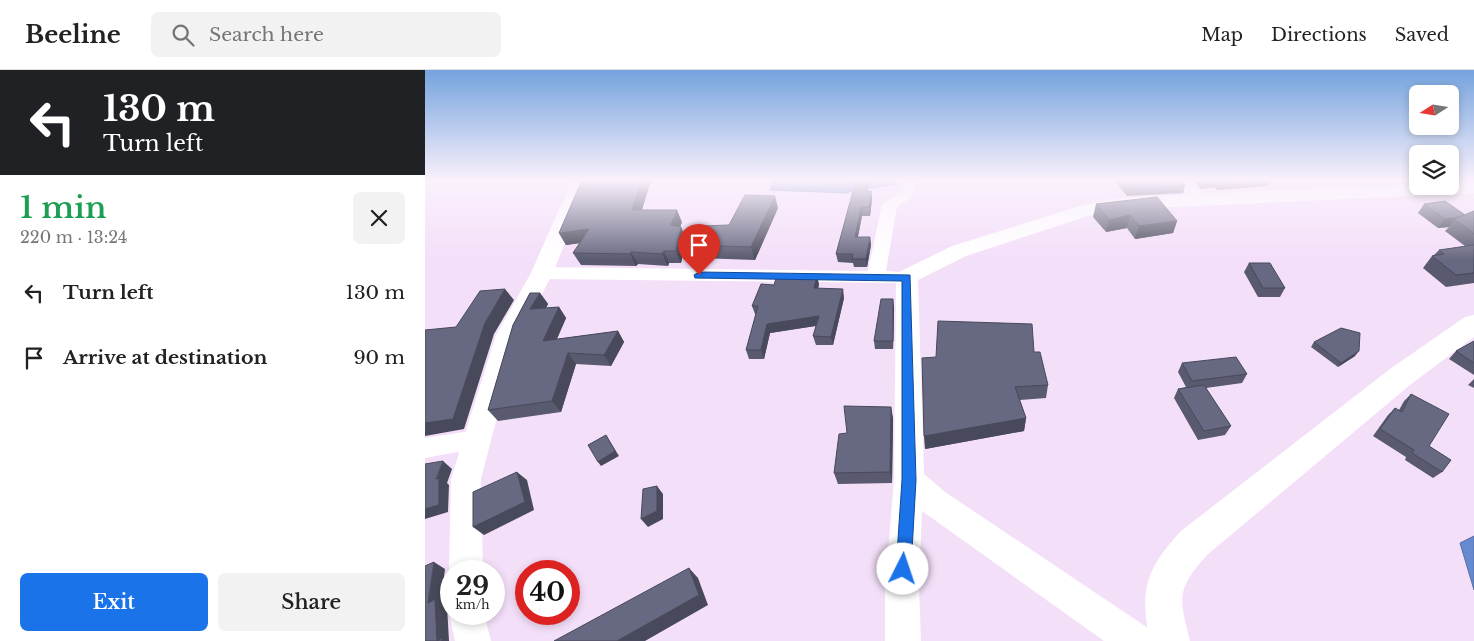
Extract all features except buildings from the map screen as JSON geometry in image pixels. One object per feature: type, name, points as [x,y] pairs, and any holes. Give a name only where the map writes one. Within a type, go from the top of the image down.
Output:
[{"type":"highway","points":[[1170,641],[1161,605],[1163,586],[1174,564],[1194,543],[1400,377],[1474,324]]},
{"type":"street","points":[[466,560],[466,479],[477,440],[508,335],[541,274],[570,207]]},
{"type":"street","points":[[876,277],[889,207]]},
{"type":"street","points":[[541,274],[907,277],[959,251],[1087,210],[1106,207]]},
{"type":"street","points":[[903,641],[902,587],[909,480],[907,277]]},
{"type":"street","points":[[425,448],[477,440]]},
{"type":"street","points":[[909,480],[934,502],[1135,641]]},
{"type":"street","points":[[469,625],[473,641]]},
{"type":"water","points":[[1474,536],[1474,590],[1460,543]]},
{"type":"route","points":[[699,275],[907,277],[909,480],[903,569]]}]
